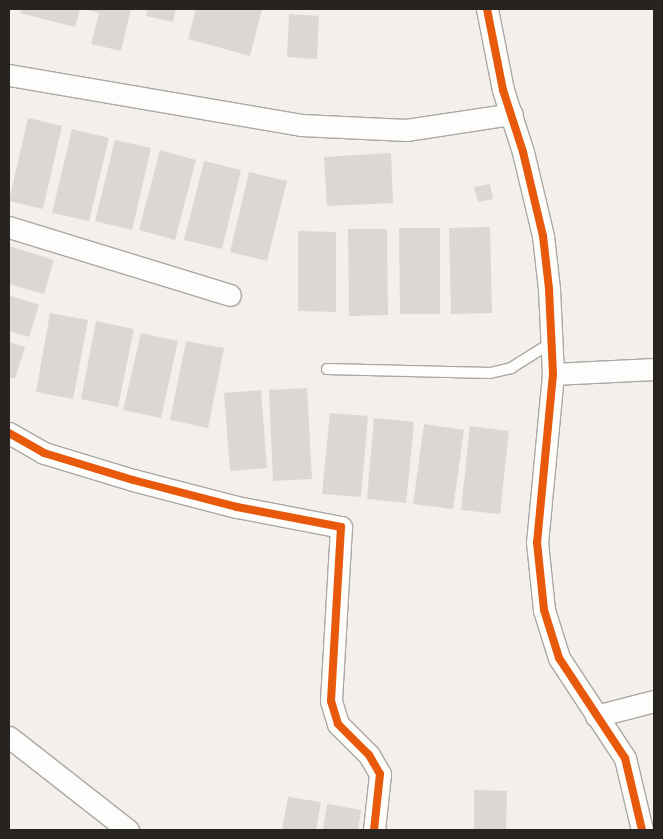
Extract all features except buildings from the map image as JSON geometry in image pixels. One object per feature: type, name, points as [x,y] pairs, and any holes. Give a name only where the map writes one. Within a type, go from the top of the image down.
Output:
[{"type":"street","points":[[486,9],[503,90],[512,114],[543,236],[553,374],[538,542],[544,610],[559,658],[625,758],[642,830]]},
{"type":"street","points":[[9,75],[301,124],[406,130],[512,114]]},
{"type":"street","points":[[9,228],[230,295]]},
{"type":"street","points":[[553,374],[654,369]]},
{"type":"street","points":[[9,433],[44,453],[133,480],[237,507],[341,527],[331,700],[338,724],[369,755],[380,774],[374,830]]},
{"type":"street","points":[[596,716],[654,701]]},
{"type":"street","points":[[9,737],[128,830]]},
{"type":"lane","points":[[327,369],[490,373],[511,368],[552,343]]},
{"type":"cycle path","points":[[487,9],[503,90],[523,152],[543,236],[549,289],[553,374],[537,542],[544,610],[559,658],[625,758],[642,830]]},
{"type":"cycle path","points":[[9,433],[44,453],[133,480],[237,507],[341,527],[331,701],[338,724],[369,755],[380,774],[374,830]]}]
